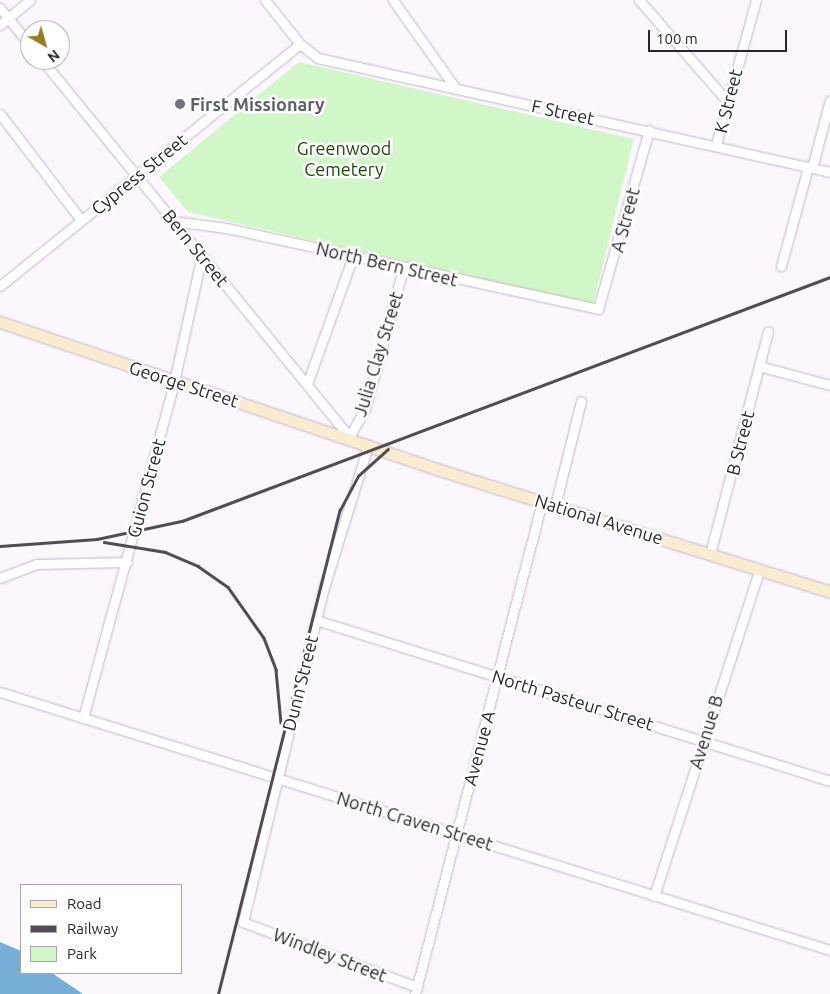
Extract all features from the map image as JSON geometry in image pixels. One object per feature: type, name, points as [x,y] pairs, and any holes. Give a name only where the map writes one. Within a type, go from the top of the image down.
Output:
[{"type":"street","points":[[0,25],[30,0]]},
{"type":"street","name":"F Street","points":[[265,0],[300,44],[318,58],[716,144],[830,172]]},
{"type":"street","points":[[393,0],[456,89]]},
{"type":"street","points":[[639,0],[728,102]]},
{"type":"street","name":"K Street","points":[[716,144],[756,0]]},
{"type":"street","points":[[0,8],[20,33]]},
{"type":"street","name":"Cypress Street","points":[[0,286],[300,44]]},
{"type":"street","name":"Bern Street","points":[[50,70],[349,437]]},
{"type":"street","points":[[781,266],[830,100]]},
{"type":"street","points":[[0,114],[81,220]]},
{"type":"street","name":"A Street","points":[[598,309],[649,130]]},
{"type":"street","name":"North Bern Street","points":[[174,220],[353,256],[403,269],[598,309]]},
{"type":"street","name":"Guion Street","points":[[83,718],[127,562],[174,382],[202,255]]},
{"type":"street","points":[[307,384],[353,256]]},
{"type":"street","name":"Julia Clay Street","points":[[349,437],[365,409],[403,269]]},
{"type":"street","name":"George Street","points":[[0,322],[174,382],[349,437],[368,446]]},
{"type":"street","name":"B Street","points":[[710,554],[768,331]]},
{"type":"street","points":[[759,366],[830,384]]},
{"type":"street","points":[[555,506],[581,401]]},
{"type":"street","name":"National Avenue","points":[[368,446],[830,592]]},
{"type":"street","name":"Dunn Street","points":[[243,922],[341,523],[368,446]]},
{"type":"street","name":"Avenue A","points":[[416,990],[542,502]]},
{"type":"street","points":[[0,578],[36,564],[127,562]]},
{"type":"street","name":"Avenue B","points":[[654,896],[759,570]]},
{"type":"street","name":"North Pasteur Street","points":[[316,620],[830,781]]},
{"type":"street","name":"North Craven Street","points":[[0,692],[830,950]]},
{"type":"street","name":"Windley Street","points":[[243,922],[416,990]]},
{"type":"green space","name":"Greenwood Cemetery","points":[[299,62],[634,139],[593,304],[188,212],[159,177]]},
{"type":"water","points":[[0,942],[20,951],[20,974],[53,974],[83,994],[0,994]]},
{"type":"railway","points":[[0,546],[97,539],[182,521],[830,277]]},
{"type":"railway","points":[[218,994],[340,510],[358,476],[388,449]]},
{"type":"railway","points":[[104,542],[165,552],[198,566],[228,587],[264,638],[276,670],[281,723]]},
{"type":"place","name":"First Missionary","points":[[180,104]]}]
